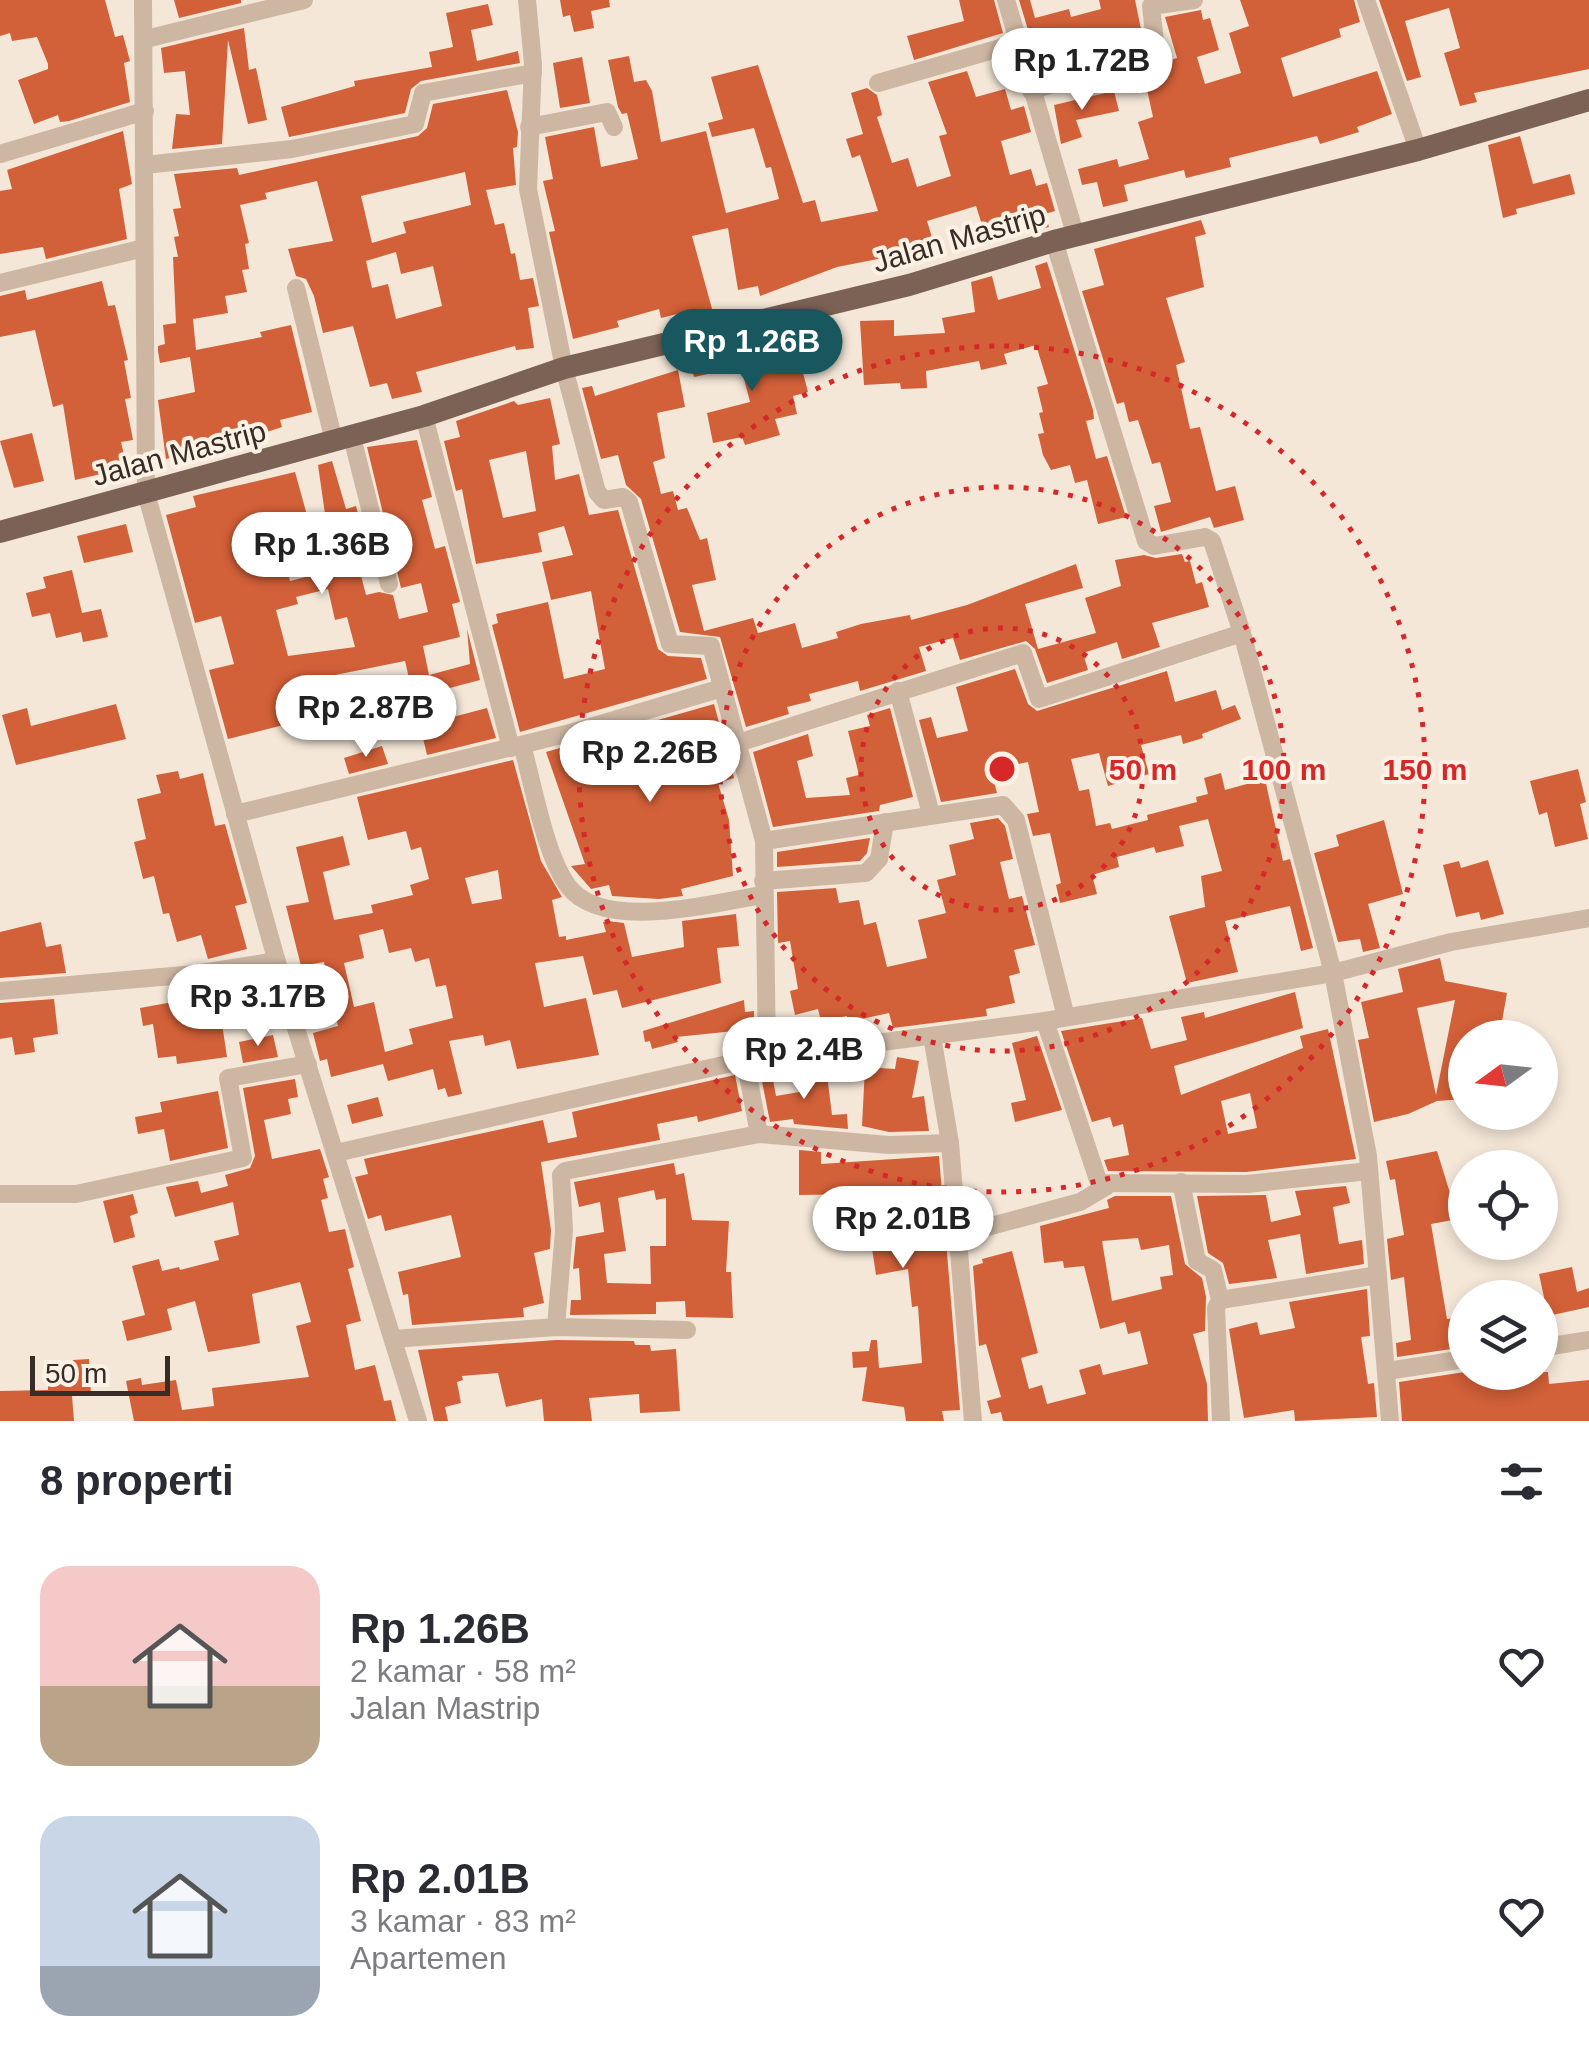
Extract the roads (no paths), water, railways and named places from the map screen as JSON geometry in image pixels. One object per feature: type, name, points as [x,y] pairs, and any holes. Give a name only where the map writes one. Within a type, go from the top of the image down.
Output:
[{"type":"main road","name":"Jalan Mastrip","points":[[0,532],[424,416],[564,368],[908,285],[1065,239],[1418,150],[1589,100]]},
{"type":"street","points":[[142,0],[146,39],[146,492],[277,961],[418,1421]]},
{"type":"street","points":[[146,39],[304,0]]},
{"type":"street","points":[[527,0],[533,73],[528,189],[564,368],[596,492],[604,500],[626,498],[632,506],[667,638],[674,646],[702,642],[711,646],[764,841],[767,1058]]},
{"type":"street","points":[[1006,0],[1146,541],[1154,546],[1209,538],[1242,633],[1333,973],[1369,1171],[1390,1421]]},
{"type":"street","points":[[1031,91],[1147,54],[1154,42],[1148,3],[1194,0]]},
{"type":"street","points":[[1366,0],[1418,150]]},
{"type":"street","points":[[878,82],[1018,43]]},
{"type":"street","points":[[145,165],[292,149],[416,124],[423,93],[533,73]]},
{"type":"street","points":[[0,154],[145,111]]},
{"type":"street","points":[[529,127],[609,112],[614,128]]},
{"type":"street","points":[[0,284],[144,248]]},
{"type":"street","points":[[296,288],[389,584]]},
{"type":"street","points":[[424,416],[516,747],[559,871],[577,895],[642,912],[762,888],[866,874],[880,859],[884,822]]},
{"type":"street","points":[[738,743],[1023,653],[1039,700],[1242,633]]},
{"type":"street","points":[[235,814],[516,747],[722,688]]},
{"type":"street","points":[[898,692],[931,814]]},
{"type":"street","points":[[764,841],[998,804],[1012,813],[1066,1017]]},
{"type":"street","points":[[336,1152],[745,1060],[1046,1022],[1333,973],[1451,942],[1589,918]]},
{"type":"street","points":[[0,990],[195,974],[277,961]]},
{"type":"street","points":[[1046,1022],[1099,1183],[1247,1184],[1369,1171]]},
{"type":"street","points":[[932,1036],[950,1143],[972,1421]]},
{"type":"street","points":[[745,1060],[759,1134]]},
{"type":"street","points":[[0,1194],[76,1194],[243,1158],[228,1078],[308,1064]]},
{"type":"street","points":[[556,1327],[564,1230],[563,1172],[759,1134],[889,1145],[950,1143]]},
{"type":"street","points":[[1181,1182],[1197,1261],[1213,1270],[1220,1300],[1216,1308],[1221,1421]]},
{"type":"street","points":[[958,1235],[1080,1202],[1107,1186]]},
{"type":"street","points":[[1220,1300],[1378,1276]]},
{"type":"street","points":[[393,1340],[556,1327],[687,1330]]},
{"type":"street","points":[[1558,1345],[1589,1340]]},
{"type":"street","points":[[1387,1371],[1448,1362]]}]
